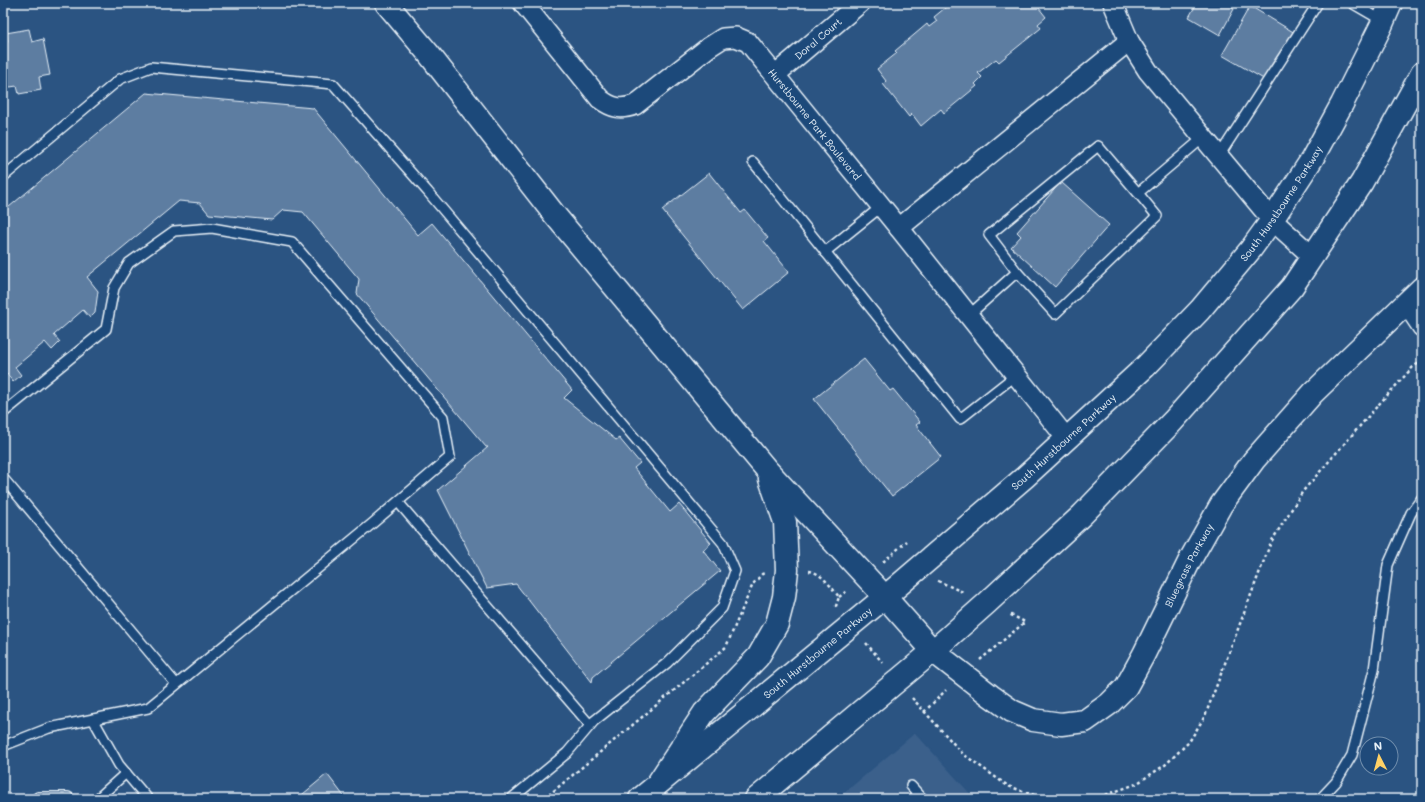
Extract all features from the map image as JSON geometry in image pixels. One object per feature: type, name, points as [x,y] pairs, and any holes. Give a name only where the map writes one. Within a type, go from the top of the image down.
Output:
[{"type":"main road","name":"Bluegrass Parkway","points":[[386,3],[428,53],[563,224],[767,470],[933,651],[1012,711],[1033,720],[1061,724],[1085,721],[1110,704],[1126,687],[1194,553],[1221,505],[1254,460],[1313,393],[1422,288]]},
{"type":"main road","name":"South Hurstbourne Parkway","points":[[648,793],[885,597],[1025,477],[1145,367],[1200,310],[1251,249],[1312,159],[1342,104],[1387,12]]},
{"type":"main road","points":[[756,799],[933,651],[1082,515],[1173,421],[1292,287],[1362,182],[1422,73]]},
{"type":"main road","points":[[648,793],[704,713],[758,657],[777,624],[784,597],[787,570],[785,522],[767,470]]},
{"type":"street","name":"Hurstbourne Park Boulevard","points":[[523,3],[600,99],[610,107],[625,108],[635,105],[709,47],[723,38],[736,37],[748,42],[776,74],[1067,439]]},
{"type":"street","name":"Doral Court","points":[[776,74],[860,3]]},
{"type":"street","points":[[1119,7],[1129,41],[1148,71],[1272,220],[1312,256]]},
{"type":"street","points":[[899,228],[1129,41]]},
{"type":"street","points":[[1406,303],[1422,327]]},
{"type":"lane","points":[[1219,156],[1318,3]]},
{"type":"lane","points":[[1352,3],[1387,12]]},
{"type":"lane","points":[[3,177],[120,79],[151,67],[333,84],[438,204],[723,542],[735,571],[722,608],[667,663],[590,725],[567,753],[511,799]]},
{"type":"lane","points":[[1138,193],[1204,137]]},
{"type":"lane","points":[[1098,146],[1138,193],[1157,216],[1055,314],[1017,272],[989,236],[1098,146]]},
{"type":"lane","points":[[753,162],[960,419],[1016,375]]},
{"type":"lane","points":[[825,252],[882,206]]},
{"type":"lane","points":[[3,413],[106,329],[114,288],[129,263],[174,231],[212,228],[292,242],[443,417],[450,456],[398,502],[148,708],[49,728],[3,746]]},
{"type":"lane","points":[[968,315],[1017,272]]},
{"type":"lane","points":[[3,478],[176,684]]},
{"type":"lane","points":[[1320,799],[1336,782],[1352,755],[1374,670],[1388,565],[1411,513],[1422,498]]},
{"type":"lane","points":[[398,502],[590,725]]},
{"type":"lane","points":[[93,719],[119,765],[148,799]]},
{"type":"lane","points":[[97,799],[126,773]]},
{"type":"lane","points":[[911,786],[923,799]]},
{"type":"lane","points":[[36,799],[38,797],[68,797],[70,799]]},
{"type":"path","points":[[1070,799],[1100,797],[1136,784],[1165,765],[1189,742],[1205,716],[1271,542],[1303,491],[1413,367],[1422,361]]},
{"type":"path","points":[[544,799],[726,647],[753,584],[762,574],[775,570],[814,571],[828,583],[839,597],[836,606],[924,712],[963,754],[1008,786],[1037,796],[1064,799]]},
{"type":"shaded area","points":[[915,733],[975,799],[837,799]]},
{"type":"building","points":[[951,3],[1035,3],[1046,17],[1038,24],[1041,28],[999,62],[996,59],[978,73],[982,77],[975,84],[977,86],[944,113],[941,109],[921,126],[912,114],[909,117],[883,84],[886,81],[877,69],[897,53],[895,51],[927,24],[929,27],[937,21],[934,17]]},
{"type":"building","points":[[1197,3],[1234,3],[1232,8],[1234,9],[1220,35],[1189,17]]},
{"type":"building","points":[[1250,6],[1295,33],[1267,81],[1222,55]]},
{"type":"building","points":[[29,29],[32,42],[43,39],[50,75],[39,77],[41,90],[19,94],[17,86],[3,88],[3,43],[8,42],[6,33]]},
{"type":"building","points":[[146,93],[313,108],[418,235],[432,223],[572,390],[564,398],[616,440],[619,438],[640,463],[634,468],[670,512],[679,504],[711,543],[703,550],[720,571],[593,677],[592,682],[516,584],[487,588],[438,490],[488,447],[486,447],[357,294],[359,279],[303,212],[283,210],[272,220],[209,214],[200,203],[179,201],[87,277],[98,291],[95,313],[90,318],[83,310],[54,335],[60,342],[52,350],[45,342],[15,367],[21,375],[13,382],[7,374],[3,377],[3,212]]},
{"type":"building","points":[[709,173],[741,213],[745,210],[768,238],[764,241],[789,272],[743,310],[662,210]]},
{"type":"building","points":[[1061,182],[1109,225],[1055,287],[1011,247],[1021,236],[1017,232]]},
{"type":"building","points":[[864,359],[890,391],[893,389],[920,422],[916,425],[941,457],[892,496],[814,399]]},
{"type":"building","points":[[327,774],[346,799],[297,799]]}]
